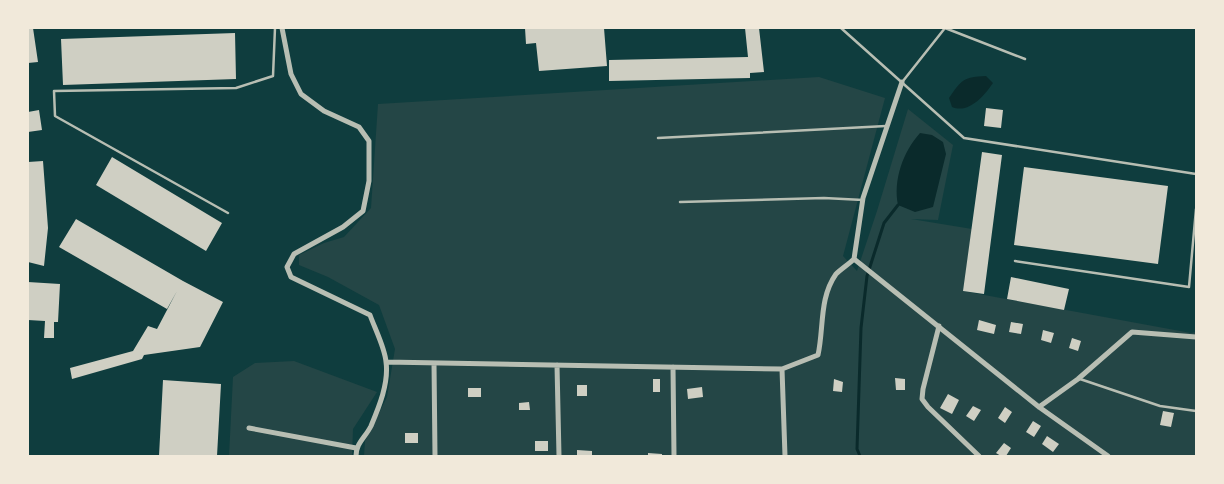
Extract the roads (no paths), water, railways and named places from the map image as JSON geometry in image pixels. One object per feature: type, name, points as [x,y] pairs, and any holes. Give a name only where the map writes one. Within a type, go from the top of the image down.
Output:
[{"type":"street","points":[[282,28],[291,74],[301,94],[324,111],[359,127],[369,141],[369,181],[364,211],[344,228],[294,254],[287,267],[291,278],[370,314],[386,362],[385,384],[369,429],[356,448],[356,456]]},
{"type":"street","points":[[386,362],[782,369],[818,355],[821,343],[824,300],[836,274],[854,259],[863,200],[902,82]]},
{"type":"street","points":[[854,259],[1039,406],[1108,456]]},
{"type":"street","points":[[938,326],[922,400],[928,408],[979,456]]},
{"type":"street","points":[[1039,406],[1078,379],[1132,332],[1196,337]]},
{"type":"street","points":[[434,363],[434,456]]},
{"type":"street","points":[[556,365],[559,456]]},
{"type":"street","points":[[672,367],[674,456]]},
{"type":"street","points":[[782,369],[785,456]]},
{"type":"street","points":[[249,428],[356,448]]},
{"type":"lane","points":[[228,213],[55,116],[54,91],[236,88],[273,76],[275,28]]},
{"type":"lane","points":[[841,28],[964,138],[1196,174]]},
{"type":"lane","points":[[902,82],[945,28],[1025,60]]},
{"type":"lane","points":[[658,138],[887,126]]},
{"type":"lane","points":[[680,202],[824,198],[863,200]]},
{"type":"lane","points":[[1015,262],[1189,287],[1196,209]]},
{"type":"lane","points":[[1078,379],[1160,406],[1196,411]]},
{"type":"waterway","points":[[860,456],[857,449],[861,328],[867,276],[884,223],[898,205]]}]
